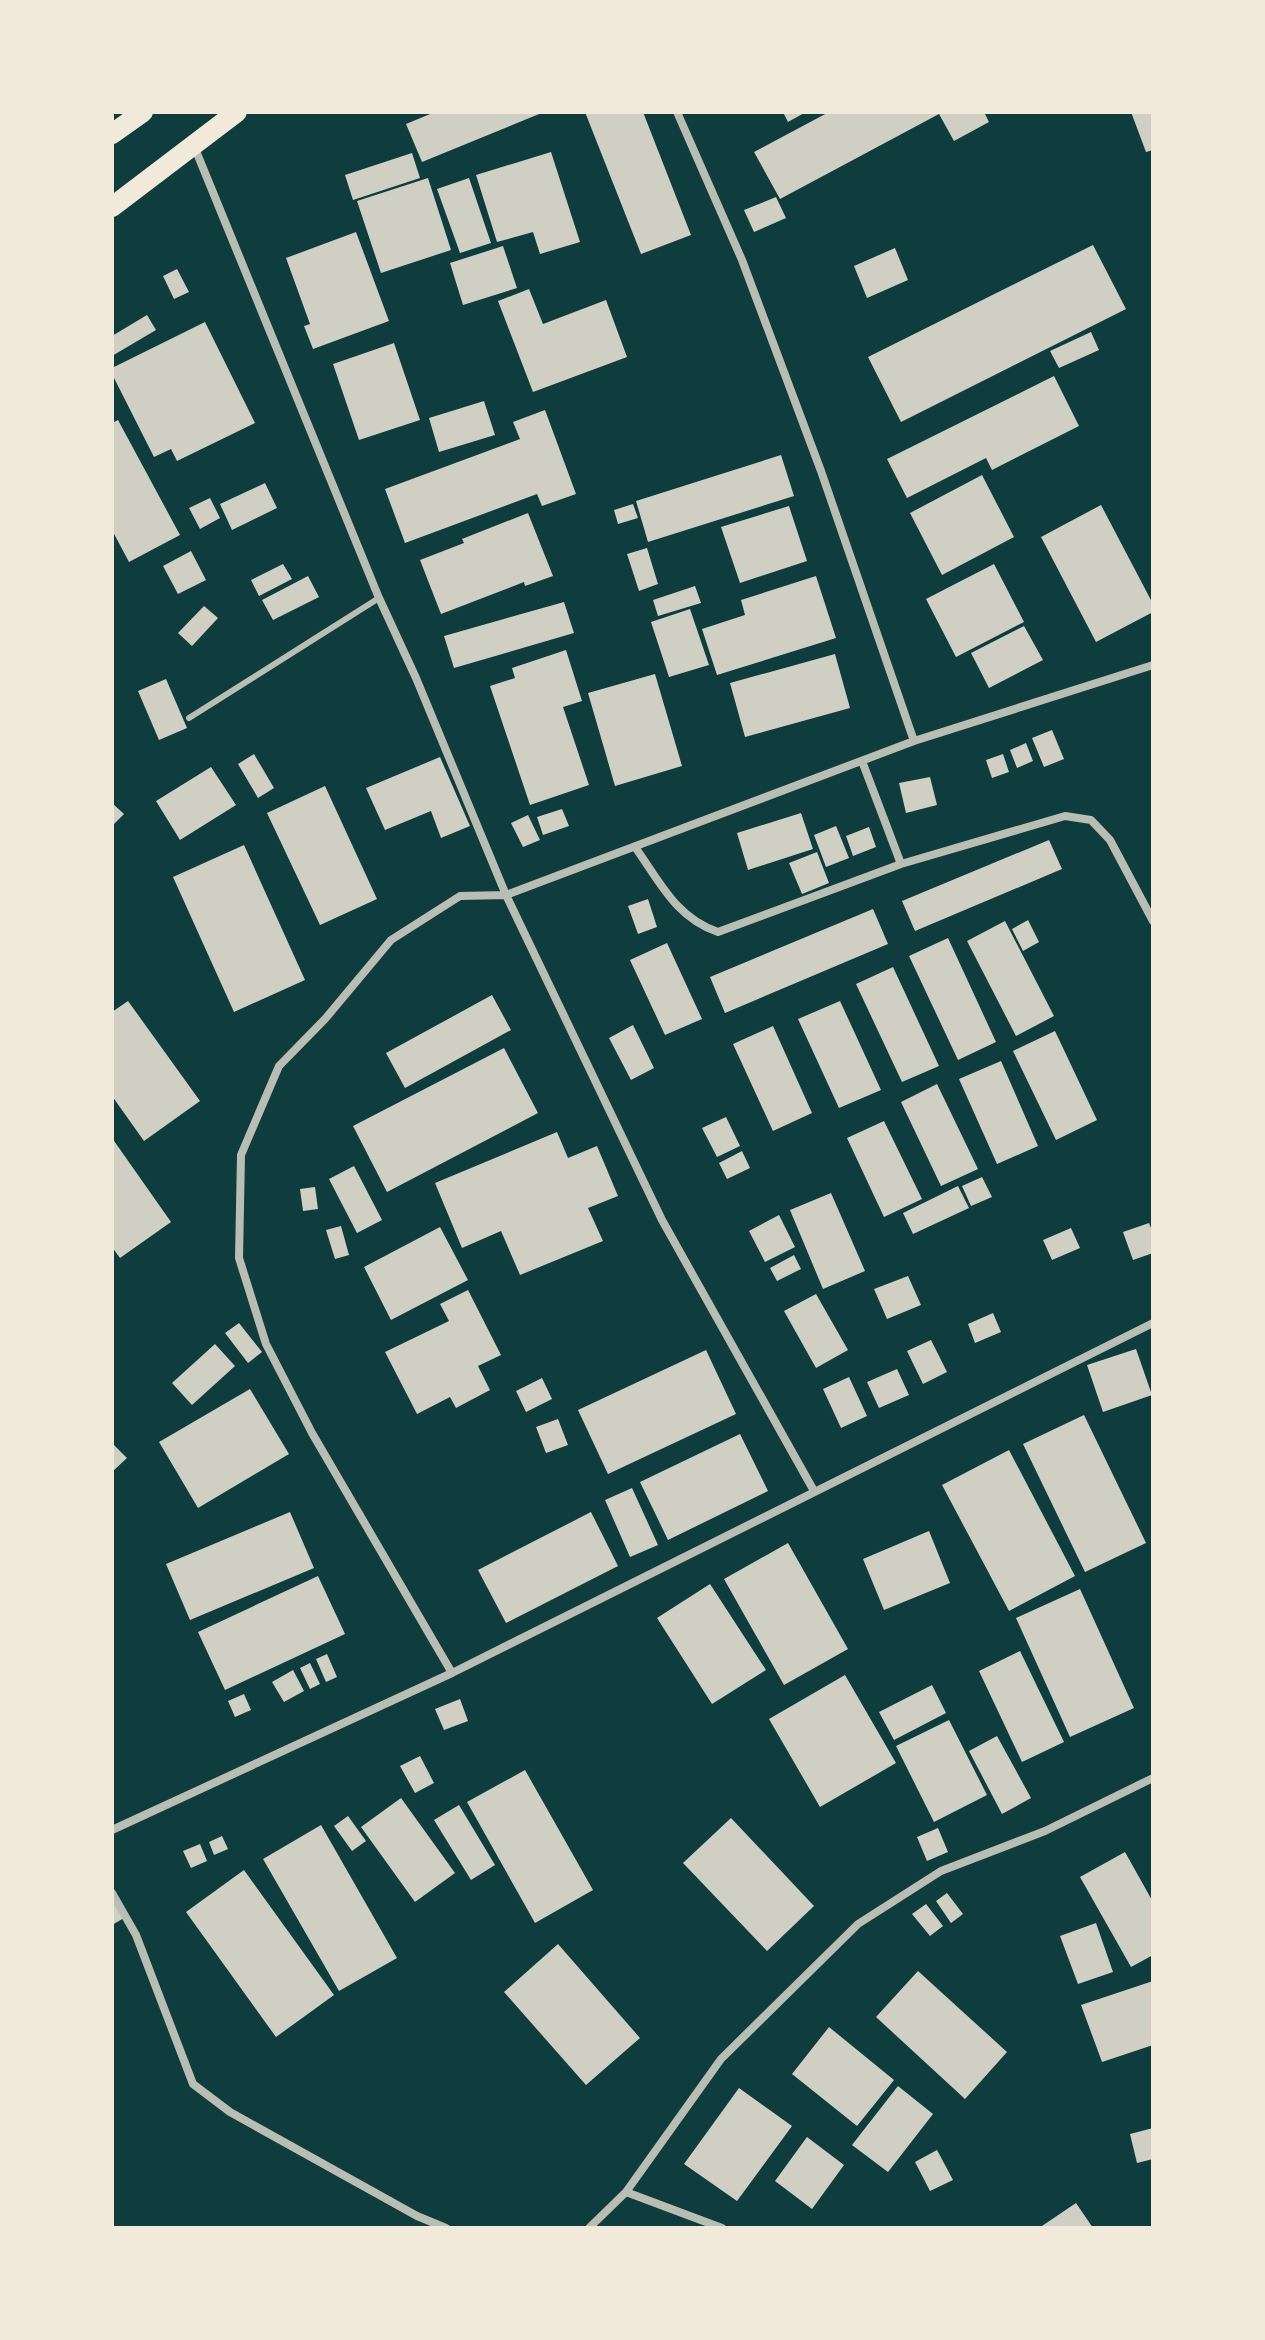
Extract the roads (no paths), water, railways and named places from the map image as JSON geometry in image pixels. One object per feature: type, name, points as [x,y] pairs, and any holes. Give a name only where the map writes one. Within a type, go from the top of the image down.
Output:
[{"type":"main road","points":[[112,134],[143,112]]},
{"type":"main road","points":[[112,207],[237,112]]},
{"type":"street","points":[[677,112],[747,274],[821,471],[914,741]]},
{"type":"street","points":[[194,146],[379,598],[416,678],[506,895],[662,1220],[814,1491]]},
{"type":"street","points":[[452,1673],[312,1433],[266,1344],[239,1258],[241,1155],[279,1066],[325,1019],[391,940],[460,896],[506,895],[914,741],[1153,665]]},
{"type":"street","points":[[862,761],[901,864]]},
{"type":"street","points":[[635,847],[681,912],[697,925],[718,932],[901,864],[1065,816],[1091,820],[1110,840],[1153,921]]},
{"type":"street","points":[[112,1830],[452,1673],[1153,1323]]},
{"type":"street","points":[[589,2228],[626,2192],[721,2059],[858,1924],[941,1871],[1045,1831],[1152,1782]]},
{"type":"street","points":[[112,1893],[136,1935],[193,2084],[230,2112],[417,2216],[446,2228]]},
{"type":"street","points":[[626,2192],[722,2228]]},
{"type":"lane","points":[[189,718],[379,598]]}]
